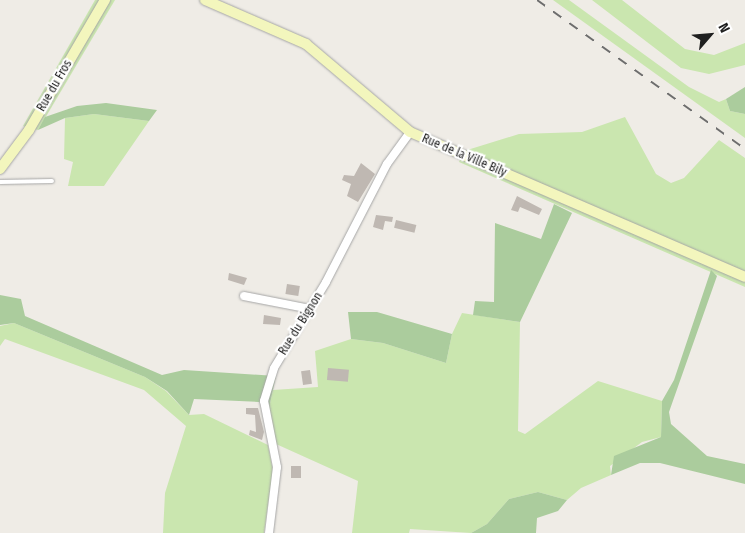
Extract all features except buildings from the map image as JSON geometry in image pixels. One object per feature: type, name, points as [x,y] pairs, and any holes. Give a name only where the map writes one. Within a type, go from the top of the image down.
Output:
[{"type":"street","name":"Rue du Fros","points":[[0,169],[29,130],[105,0]]},
{"type":"street","name":"Rue de la Ville Bily","points":[[205,0],[306,44],[410,132],[745,277]]},
{"type":"street","name":"Rue du Bignon","points":[[269,533],[277,467],[264,401],[274,368],[310,309],[388,164],[410,132]]},
{"type":"street","points":[[244,296],[310,309]]},
{"type":"lane","points":[[0,182],[52,181]]},
{"type":"green space","points":[[95,0],[115,0],[38,130],[23,126]]},
{"type":"green space","points":[[553,0],[569,0],[689,87],[719,102],[726,99],[730,111],[745,114],[745,138]]},
{"type":"green space","points":[[592,0],[622,0],[685,49],[714,55],[745,43],[745,65],[709,74],[681,68]]},
{"type":"green space","points":[[745,87],[745,114],[730,111],[726,99]]},
{"type":"green space","points":[[106,103],[157,110],[149,121],[94,114],[65,118],[38,130],[45,117],[77,106]]},
{"type":"green space","points":[[94,114],[149,121],[104,186],[68,186],[73,162],[64,159],[65,118]]},
{"type":"green space","points":[[625,117],[656,174],[671,183],[684,178],[719,140],[745,158],[745,287],[459,162],[464,151],[519,134],[582,132]]},
{"type":"green space","points":[[554,204],[572,213],[520,322],[473,315],[475,301],[494,302],[495,223],[541,239]]},
{"type":"green space","points":[[711,270],[717,276],[669,412],[671,424],[707,456],[745,464],[745,484],[660,463],[640,463],[611,475],[614,456],[661,437],[662,401],[674,380]]},
{"type":"green space","points":[[0,295],[21,299],[25,316],[162,375],[184,370],[276,376],[269,408],[259,402],[194,399],[189,415],[167,391],[145,377],[14,323],[0,325]]},
{"type":"green space","points":[[348,312],[377,312],[452,334],[446,363],[383,343],[351,339]]},
{"type":"green space","points":[[462,313],[520,322],[518,431],[525,434],[598,381],[662,401],[661,437],[642,442],[610,466],[611,475],[581,488],[567,500],[538,492],[509,499],[487,524],[471,533],[410,529],[409,533],[352,533],[358,481],[276,444],[269,408],[273,390],[318,387],[315,351],[351,339],[383,343],[446,363],[452,334]]},
{"type":"green space","points":[[14,323],[145,377],[166,391],[189,415],[204,414],[268,445],[273,471],[264,533],[163,533],[165,493],[186,426],[144,390],[5,339],[0,346],[0,326]]},
{"type":"green space","points":[[538,492],[567,500],[558,511],[537,518],[536,533],[471,533],[487,524],[509,499]]},
{"type":"railway","points":[[537,0],[745,149]]}]
